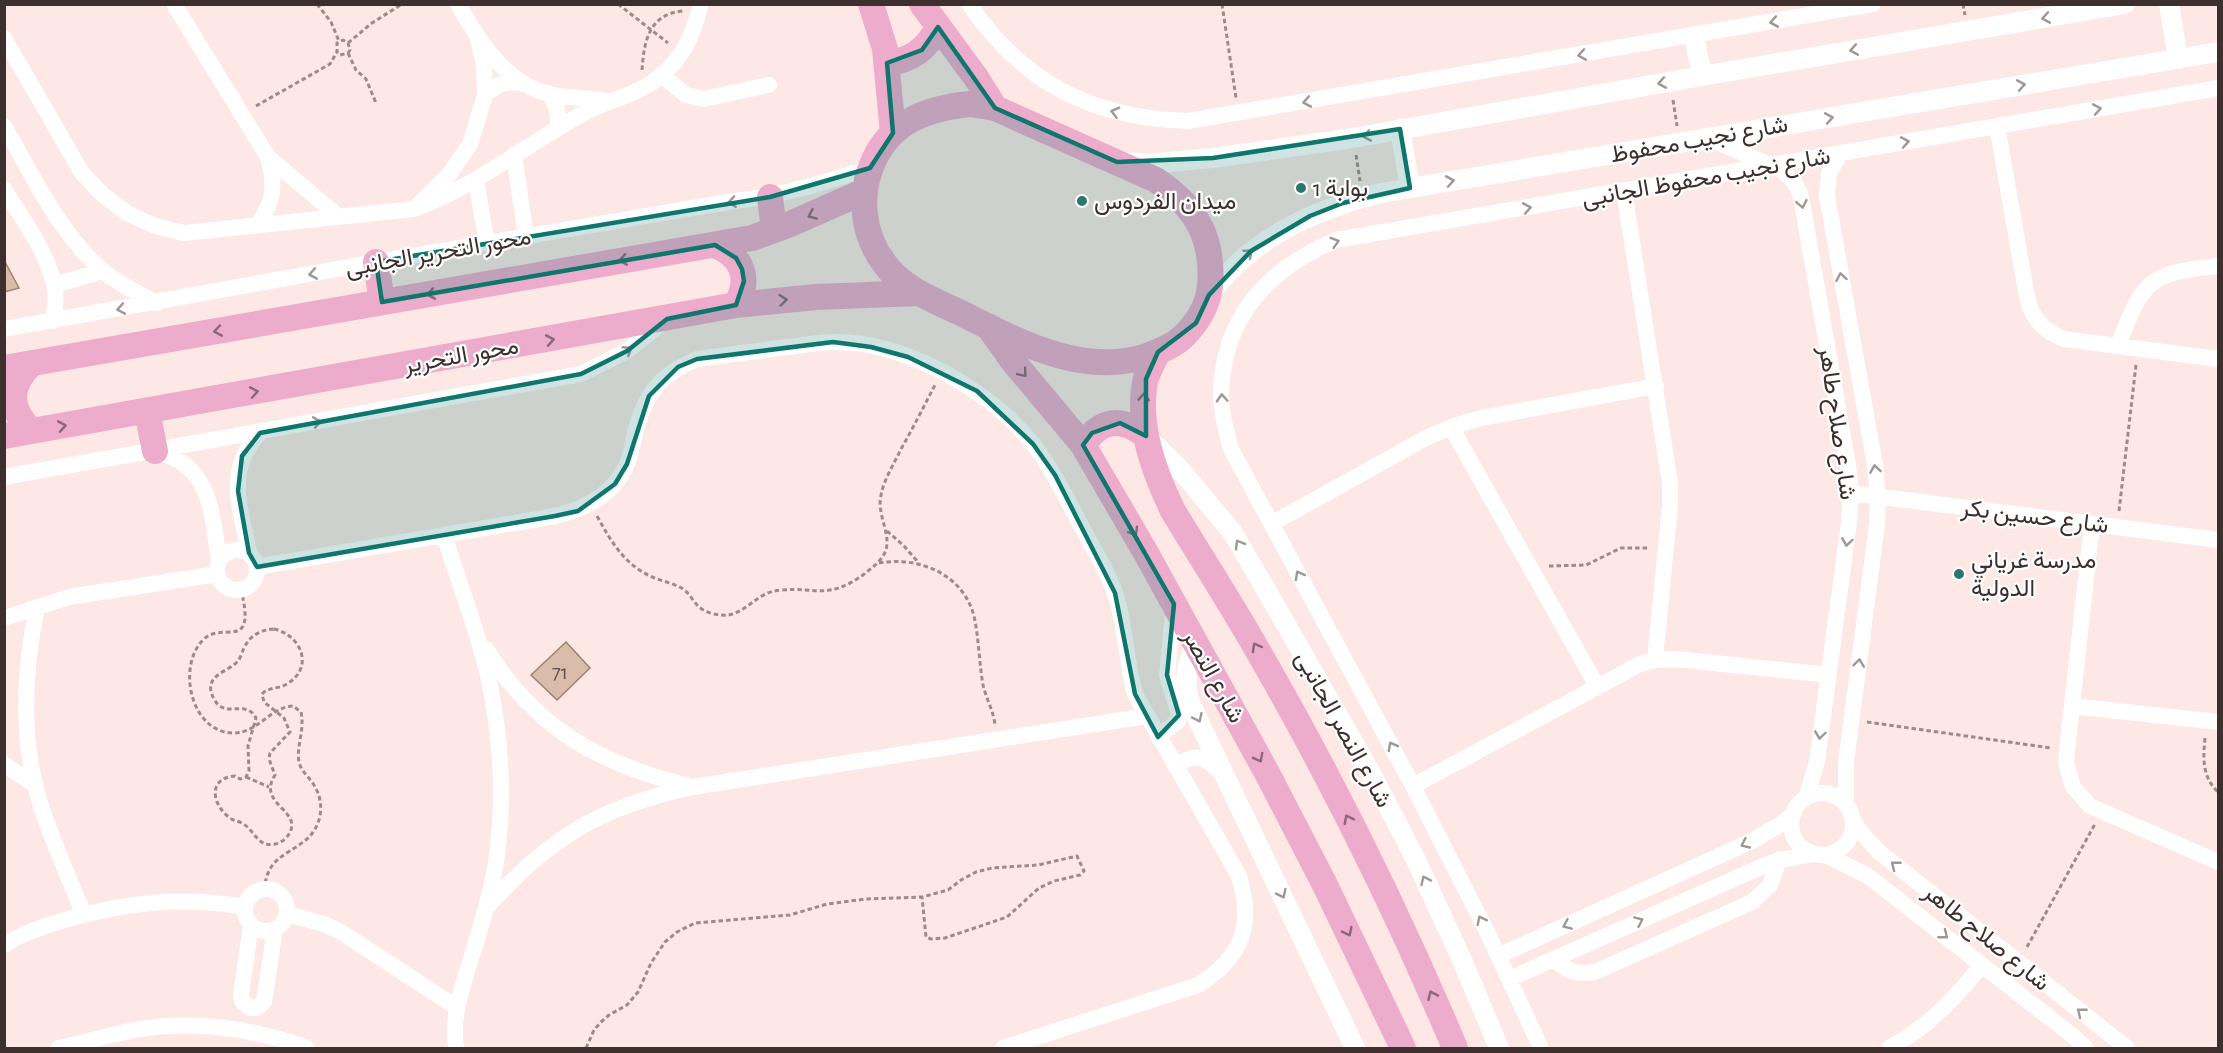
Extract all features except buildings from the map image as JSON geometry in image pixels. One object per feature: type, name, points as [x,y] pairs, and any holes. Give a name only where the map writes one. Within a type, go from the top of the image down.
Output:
[{"type":"main road","points":[[871,4],[881,30],[887,63],[893,133]]},
{"type":"main road","points":[[922,4],[977,79],[995,108]]},
{"type":"main road","points":[[887,63],[905,60],[922,50],[929,44],[938,27]]},
{"type":"main road","points":[[970,104],[995,108],[1156,180],[1175,193],[1190,209],[1202,228],[1209,249],[1211,272],[1209,295],[1196,323],[1177,342],[1158,352],[1128,362],[1102,363],[1075,360],[1033,346],[920,293],[900,281],[885,265],[873,246],[866,225],[868,179],[876,155],[893,133],[916,116],[942,106],[970,104]]},
{"type":"main road","points":[[4,368],[752,238],[774,230],[868,179]]},
{"type":"main road","points":[[770,197],[774,230]]},
{"type":"main road","points":[[715,245],[736,258],[742,269],[744,282],[742,294],[736,305]]},
{"type":"main road","points":[[376,262],[382,302]]},
{"type":"main road","name":"محور التحرير","points":[[4,436],[736,305],[816,297],[920,293]]},
{"type":"main road","name":"شارع النصر","points":[[987,326],[1083,446],[1197,644],[1325,885],[1403,1048]]},
{"type":"main road","name":"شارع النصر","points":[[1158,352],[1146,380],[1143,401],[1146,436],[1162,489],[1251,639],[1338,798],[1393,910],[1455,1048]]},
{"type":"main road","points":[[32,363],[22,372],[16,384],[14,397],[16,410],[22,422],[32,431]]},
{"type":"main road","points":[[147,411],[155,451]]},
{"type":"main road","points":[[1083,446],[1092,433],[1104,425],[1127,424],[1146,436]]},
{"type":"street","points":[[174,4],[268,157],[273,174],[273,192],[268,210],[258,225]]},
{"type":"street","points":[[458,4],[478,39],[499,64],[526,84]]},
{"type":"street","points":[[969,4],[1004,48],[1047,83],[1100,108],[1128,116],[1188,121],[1874,4]]},
{"type":"street","points":[[1117,162],[1147,164],[1204,159],[1353,138],[1670,81],[2125,4]]},
{"type":"street","points":[[2169,4],[2178,59]]},
{"type":"street","points":[[4,38],[82,173],[103,195],[127,213],[155,226],[184,233],[414,209],[441,199],[476,180],[558,128],[609,101],[641,88],[661,75],[692,38],[700,7]]},
{"type":"street","points":[[1694,36],[1702,76]]},
{"type":"street","points":[[478,39],[484,66],[485,95],[470,144],[470,154],[474,163],[490,170]]},
{"type":"street","name":"شارع نجيب محفوظ","points":[[1209,295],[1225,273],[1279,232],[1310,216],[1363,198],[1410,188],[2218,52]]},
{"type":"street","points":[[661,75],[686,95],[703,99],[768,85]]},
{"type":"street","points":[[485,95],[496,84],[511,80],[548,93],[609,101]]},
{"type":"street","name":"شارع نجيب محفوظ الجانبى","points":[[1541,1048],[1413,786],[1231,449],[1224,422],[1221,392],[1223,372],[1232,334],[1246,309],[1258,293],[1285,267],[1310,251],[1336,240],[2218,88]]},
{"type":"street","points":[[548,93],[559,115],[558,128]]},
{"type":"street","points":[[4,126],[64,228],[82,251],[120,283],[158,303]]},
{"type":"street","points":[[1997,126],[2030,309],[2036,319],[2053,335],[2064,339],[2218,359]]},
{"type":"street","points":[[1400,129],[1410,188]]},
{"type":"street","name":"شارع صلاح طاهر","points":[[1708,138],[1781,170],[1790,176],[1797,186],[1801,197],[1849,471],[1851,493],[1849,522],[1815,775],[1806,798]]},
{"type":"street","points":[[414,209],[449,175],[470,144]]},
{"type":"street","name":"شارع صلاح طاهر","points":[[1842,153],[1834,162],[1829,173],[1827,196],[1875,465],[1878,496],[1877,524],[1846,762],[1849,812],[1860,831],[1878,851],[2127,1048]]},
{"type":"street","points":[[514,155],[526,237]]},
{"type":"street","points":[[268,157],[338,216]]},
{"type":"street","name":"محور التحرير الجانبى","points":[[4,329],[376,262],[868,179]]},
{"type":"street","points":[[476,180],[487,244]]},
{"type":"street","points":[[4,189],[49,268],[56,303],[53,321]]},
{"type":"street","points":[[1624,191],[1670,483],[1666,549],[1654,660]]},
{"type":"street","points":[[2118,346],[2138,300],[2155,281],[2167,275],[2218,266]]},
{"type":"street","points":[[54,285],[103,271]]},
{"type":"street","points":[[4,477],[581,374],[627,351],[667,319]]},
{"type":"street","points":[[218,567],[223,555],[236,549],[253,560],[444,536],[578,511],[598,500],[615,484],[627,464],[640,415],[649,396],[661,380],[678,367],[697,359],[833,342],[871,347],[908,357],[942,371],[977,391],[1033,444],[1055,475],[1115,592],[1123,618],[1129,673],[1136,694],[1239,876],[1245,896],[1246,918],[1241,939],[1231,958],[1216,973],[1198,984],[1003,1048]]},
{"type":"street","points":[[1271,525],[1426,438],[1451,427],[1481,418],[1656,386]]},
{"type":"street","points":[[1451,427],[1597,686]]},
{"type":"street","points":[[155,451],[172,455],[187,464],[199,478],[209,499],[218,567],[225,586],[231,590],[241,590],[251,585],[255,579],[238,491],[238,471],[245,450],[260,433]]},
{"type":"street","name":"شارع النصر الجانبى","points":[[1146,436],[1178,466],[1233,533],[1286,624],[1416,860],[1499,1048]]},
{"type":"street","name":"شارع حسين بكر","points":[[1851,493],[2218,540]]},
{"type":"street","points":[[2092,524],[2066,763],[2073,787],[2090,806],[2101,812],[2218,862]]},
{"type":"street","points":[[444,536],[476,633],[492,700],[501,769],[496,861],[487,907],[456,1007],[454,1027],[456,1048]]},
{"type":"street","points":[[4,618],[69,597],[218,567]]},
{"type":"street","points":[[1158,736],[1178,721],[1179,715],[1167,675],[1174,604]]},
{"type":"street","points":[[37,607],[27,666],[25,696],[30,756],[42,810],[84,915]]},
{"type":"street","points":[[476,633],[509,682],[550,724],[583,746],[618,765],[654,778],[693,787]]},
{"type":"street","points":[[1197,644],[1187,666],[1187,691],[1190,703],[1355,1048]]},
{"type":"street","points":[[1413,786],[1627,670],[1654,660],[1676,659],[1828,675]]},
{"type":"street","points":[[2072,706],[2213,722]]},
{"type":"street","points":[[487,907],[514,876],[537,856],[579,827],[615,809],[653,795],[1147,716]]},
{"type":"street","points":[[1175,766],[1187,758],[1197,756],[1226,777]]},
{"type":"street","points":[[4,764],[36,786]]},
{"type":"street","points":[[1509,979],[1779,860],[1834,853],[1847,843],[1851,836],[1849,812],[1831,795],[1814,795],[1806,798],[1798,805],[1791,823],[1797,842],[1804,849],[1820,854]]},
{"type":"street","points":[[1498,956],[1752,841],[1781,824],[1794,813]]},
{"type":"street","name":"شارع صلاح طاهر","points":[[1820,854],[1868,876],[2086,1048]]},
{"type":"street","points":[[1555,959],[1563,967],[1573,972],[1584,974],[1595,972],[1752,902],[1770,885],[1779,860]]},
{"type":"street","points":[[264,889],[276,891],[282,896],[287,914],[281,925],[275,929],[263,931],[251,924],[245,907],[252,895],[264,889]]},
{"type":"street","points":[[4,945],[29,932],[84,915],[138,903],[165,900],[219,902],[245,907]]},
{"type":"street","points":[[287,914],[315,921],[341,932],[456,1007]]},
{"type":"street","points":[[1591,914],[1602,938]]},
{"type":"street","points":[[251,924],[241,995],[242,1001],[250,1008],[256,1008],[264,1002],[275,929]]},
{"type":"street","points":[[1893,1048],[1942,1009],[1964,988],[1982,965]]},
{"type":"street","points":[[58,1048],[134,1030],[181,1026],[230,1028],[307,1048]]},
{"type":"path","points":[[317,4],[330,22],[339,41]]},
{"type":"path","points":[[348,43],[372,23],[402,4]]},
{"type":"path","points":[[618,4],[681,53]]},
{"type":"path","points":[[1222,4],[1239,114]]},
{"type":"path","points":[[641,88],[645,41],[651,29],[667,15],[700,7]]},
{"type":"path","points":[[339,41],[343,40],[348,43],[350,50],[348,53],[356,70],[366,79],[376,103]]},
{"type":"path","points":[[339,41],[335,46],[337,52],[340,55],[348,53]]},
{"type":"path","points":[[242,114],[330,64],[337,52]]},
{"type":"path","points":[[1670,81],[1680,143]]},
{"type":"path","points":[[1353,138],[1363,198]]},
{"type":"path","points":[[2117,527],[2138,349]]},
{"type":"path","points":[[590,504],[616,550],[632,565],[650,576],[681,588],[699,607],[712,614],[728,615],[742,610],[765,593],[779,590],[828,591],[849,585],[878,564],[885,554],[888,542],[879,510],[885,481],[942,371]]},
{"type":"path","points":[[886,530],[920,564]]},
{"type":"path","points":[[1534,573],[1556,565],[1586,565],[1621,548],[1666,549]]},
{"type":"path","points":[[878,564],[894,561],[911,561],[920,564],[942,574],[956,585],[966,598],[973,613],[984,686],[993,710],[997,740]]},
{"type":"path","points":[[241,590],[245,619],[243,626],[238,631],[213,633],[204,638],[198,646],[190,671],[192,699],[207,724],[220,731],[234,734],[248,731],[283,706],[293,706],[302,712],[299,761],[302,770],[318,792],[321,812],[315,830],[308,838],[283,856],[269,871],[264,889]]},
{"type":"path","points":[[246,777],[249,771],[248,746],[256,718],[252,711],[245,708],[231,710],[221,707],[214,699],[211,689],[214,678],[221,671],[238,662],[246,644],[253,636],[263,630],[284,631],[300,646],[301,668],[287,684],[263,692],[262,700],[284,718],[290,732],[270,753],[269,759],[274,767],[275,775],[270,787],[271,797],[286,809],[291,818],[291,828],[287,837],[279,844],[269,845],[259,842],[242,822],[228,817],[216,802],[215,789],[223,779],[229,776],[240,779],[246,777],[270,787]]},
{"type":"path","points":[[1851,720],[2067,750]]},
{"type":"path","points":[[2213,722],[2204,766],[2207,777],[2218,792]]},
{"type":"path","points":[[2019,963],[2101,812]]},
{"type":"path","points":[[586,1048],[594,1030],[601,1022],[627,1005],[638,992],[651,963],[665,942],[677,932],[695,923],[790,915],[827,904],[922,897],[948,890],[968,876],[992,868],[1038,865],[1077,856],[1084,871],[1039,888],[1007,917],[945,938],[926,937],[922,897]]},
{"type":"highlighted area","points":[[938,27],[995,108],[1117,162],[1213,158],[1400,129],[1410,188],[1343,203],[1310,216],[1251,251],[1209,295],[1196,323],[1158,352],[1146,379],[1146,436],[1120,423],[1092,433],[1083,445],[1174,604],[1167,675],[1179,715],[1158,737],[1135,694],[1115,593],[1055,475],[1033,444],[977,391],[908,357],[871,347],[833,342],[697,359],[678,367],[649,396],[627,464],[615,484],[578,511],[257,567],[249,553],[238,491],[242,456],[260,433],[581,374],[627,351],[667,319],[736,305],[744,281],[742,269],[736,258],[715,245],[382,302],[376,262],[770,197],[870,168],[893,133],[887,63],[922,50]]},
{"type":"place","name":"بوابة 1","points":[[1301,188]]},
{"type":"place","name":"ميدان الفردوس","points":[[1082,201]]},
{"type":"place","name":"مدرسة غرياني الدولية","points":[[1959,574]]}]
